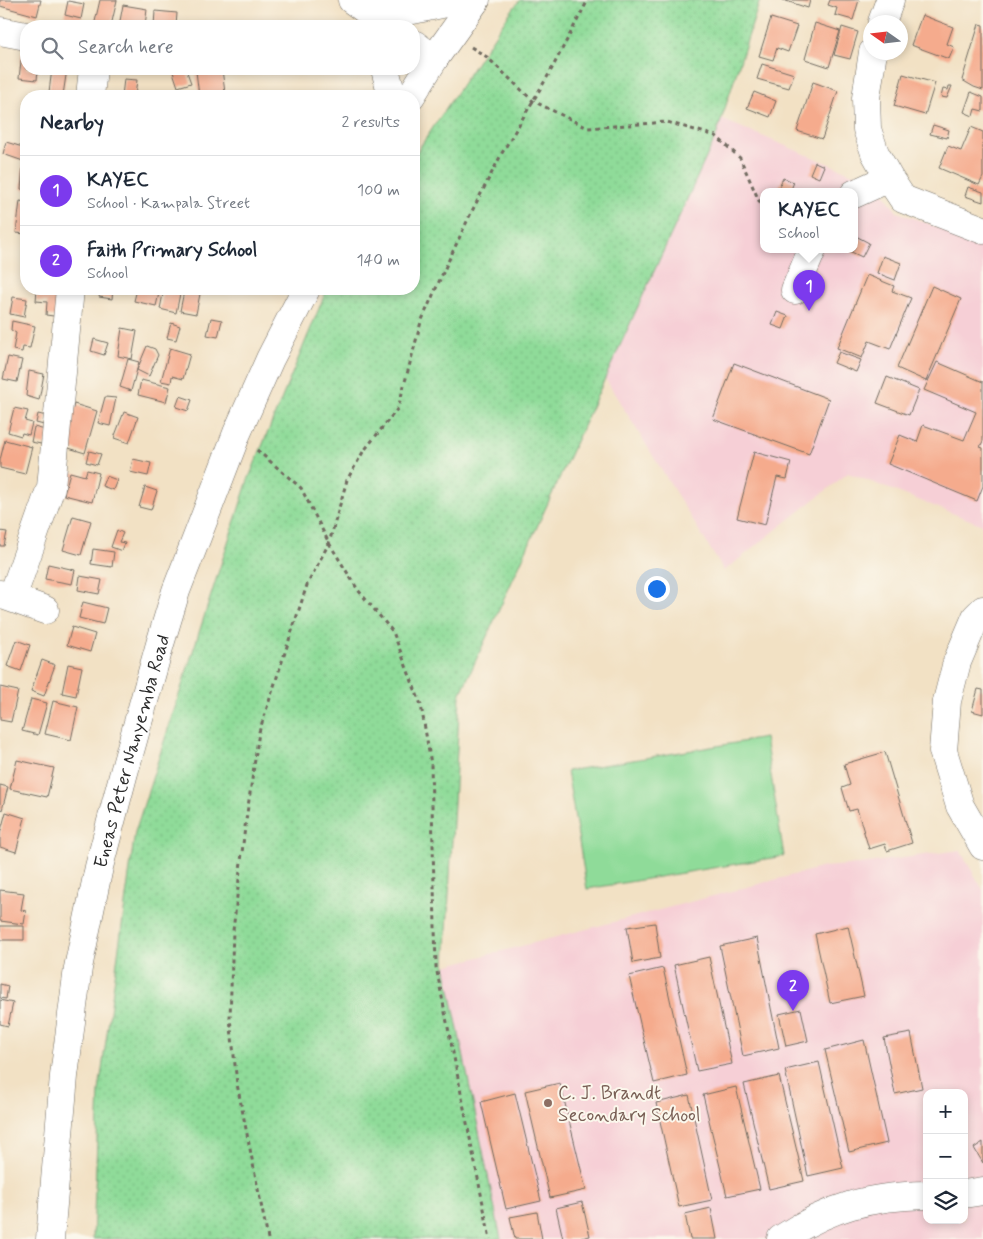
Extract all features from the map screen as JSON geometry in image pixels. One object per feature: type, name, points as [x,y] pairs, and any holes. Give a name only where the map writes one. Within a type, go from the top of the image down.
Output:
[{"type":"main road","points":[[372,17],[460,0]]},
{"type":"main road","points":[[420,67],[424,52],[452,35],[476,0]]},
{"type":"main road","points":[[885,15],[890,0]]},
{"type":"main road","points":[[0,31],[20,35]]},
{"type":"main road","points":[[872,60],[866,98],[867,129],[875,153],[889,178],[903,199],[983,230]]},
{"type":"main road","points":[[91,90],[92,75]]},
{"type":"main road","points":[[387,75],[391,90]]},
{"type":"main road","points":[[414,90],[418,75]]},
{"type":"main road","points":[[858,192],[889,178]]},
{"type":"main road","points":[[795,290],[811,253]]},
{"type":"main road","points":[[45,610],[6,596],[51,487],[69,295]]},
{"type":"main road","name":"Eneas Peter Nanyemba Road","points":[[50,1239],[64,1076],[77,978],[99,867],[176,592],[237,433],[270,359],[303,295]]},
{"type":"main road","points":[[983,610],[976,617],[957,662],[948,701],[943,751],[960,806],[983,846]]},
{"type":"main road","points":[[968,1193],[983,1190]]},
{"type":"main road","points":[[782,1239],[803,1224],[834,1211],[871,1199],[923,1195]]},
{"type":"path","points":[[268,1239],[237,1084],[230,1018],[233,931],[245,827],[259,732],[307,585],[328,543],[347,480],[363,452],[398,408],[421,322],[446,266],[502,153],[533,101],[588,0]]},
{"type":"path","points":[[452,35],[487,57],[533,101],[588,128],[667,122],[716,136],[740,158],[760,203]]},
{"type":"path","points":[[237,433],[301,488],[328,543],[358,590],[393,632],[421,705],[431,764],[436,967],[490,1239]]},
{"type":"shaded area","points":[[721,119],[877,184],[897,212],[983,244],[983,525],[848,473],[724,571],[605,378],[716,136]]},
{"type":"shaded area","points":[[960,850],[983,890],[983,1239],[501,1239],[445,966],[824,867]]},
{"type":"green space","points":[[520,0],[760,0],[716,136],[460,695],[445,966],[501,1239],[93,1239],[99,1091],[135,832],[248,480],[325,295],[420,295],[420,147]]},
{"type":"green space","points":[[765,738],[784,856],[587,889],[567,771]]},
{"type":"building","points":[[0,0],[41,0],[37,16],[0,6]]},
{"type":"building","points":[[100,0],[117,0],[112,20],[95,20]]},
{"type":"building","points":[[783,0],[810,0],[808,8]]},
{"type":"building","points":[[830,0],[859,0],[853,20],[835,15],[837,8],[828,5]]},
{"type":"building","points":[[68,1],[84,4],[81,19],[65,15]]},
{"type":"building","points":[[123,5],[147,9],[146,20],[120,20]]},
{"type":"building","points":[[155,11],[177,13],[176,20],[154,20]]},
{"type":"building","points":[[922,15],[953,27],[947,44],[954,47],[949,59],[911,45]]},
{"type":"building","points":[[771,18],[797,26],[788,52],[777,48],[773,60],[759,56]]},
{"type":"building","points":[[815,23],[840,31],[829,67],[805,59]]},
{"type":"building","points":[[979,24],[983,25],[983,90],[962,80]]},
{"type":"building","points":[[842,27],[858,32],[850,59],[834,55]]},
{"type":"building","points":[[762,64],[794,74],[789,88],[757,79]]},
{"type":"building","points":[[20,70],[20,75],[37,75],[37,80],[19,78]]},
{"type":"building","points":[[903,74],[935,83],[925,115],[894,106]]},
{"type":"building","points":[[51,75],[66,75],[64,90],[49,90]]},
{"type":"building","points":[[174,75],[188,75],[191,83],[178,87]]},
{"type":"building","points":[[196,75],[223,75],[225,90],[198,90]]},
{"type":"building","points":[[124,79],[137,80],[136,90],[123,90]]},
{"type":"building","points":[[813,82],[838,91],[822,139],[797,131]]},
{"type":"building","points":[[949,86],[952,86],[947,98],[941,97],[943,89],[948,90]]},
{"type":"building","points":[[754,92],[776,101],[770,117],[747,108]]},
{"type":"building","points":[[971,92],[983,97],[983,111],[975,109],[973,116],[964,112]]},
{"type":"building","points":[[933,125],[949,130],[947,138],[930,134]]},
{"type":"building","points":[[971,127],[983,132],[983,177],[979,185],[939,168],[948,146],[961,151]]},
{"type":"building","points":[[6,142],[20,146],[20,160],[3,154]]},
{"type":"building","points":[[815,162],[824,166],[819,178],[810,174]]},
{"type":"building","points":[[783,178],[794,182],[792,188],[778,188]]},
{"type":"building","points":[[968,187],[983,192],[983,202],[965,196]]},
{"type":"building","points":[[20,201],[20,233],[16,233]]},
{"type":"building","points":[[858,237],[869,243],[862,257],[853,253],[858,253]]},
{"type":"building","points":[[883,256],[901,263],[895,280],[877,273]]},
{"type":"building","points":[[867,275],[894,286],[892,291],[911,298],[890,349],[869,341],[862,358],[837,348]]},
{"type":"building","points":[[932,286],[961,299],[926,381],[897,368]]},
{"type":"building","points":[[36,295],[59,295],[61,317],[46,315],[47,302],[36,301]]},
{"type":"building","points":[[100,295],[112,295],[112,299],[99,297]]},
{"type":"building","points":[[136,295],[159,295],[156,306],[134,301]]},
{"type":"building","points":[[163,295],[180,295],[176,313],[160,309]]},
{"type":"building","points":[[183,295],[200,295],[196,314],[180,311]]},
{"type":"building","points":[[13,297],[27,299],[24,317],[10,314]]},
{"type":"building","points":[[777,312],[788,316],[783,329],[772,325]]},
{"type":"building","points":[[211,318],[222,320],[218,337],[207,335]]},
{"type":"building","points":[[12,321],[35,326],[30,348],[23,347],[22,352],[13,350],[16,333],[11,330]]},
{"type":"building","points":[[171,323],[180,326],[176,340],[167,338]]},
{"type":"building","points":[[122,328],[137,331],[132,359],[118,356]]},
{"type":"building","points":[[94,339],[108,343],[104,355],[91,351]]},
{"type":"building","points":[[147,346],[155,349],[158,355],[149,376],[137,370]]},
{"type":"building","points":[[170,348],[190,354],[183,379],[172,376],[171,383],[161,381]]},
{"type":"building","points":[[839,352],[861,360],[856,372],[834,363]]},
{"type":"building","points":[[8,357],[22,360],[17,382],[3,379]]},
{"type":"building","points":[[128,359],[139,362],[131,391],[120,387]]},
{"type":"building","points":[[937,362],[983,382],[983,441],[980,447],[983,448],[983,486],[977,501],[888,464],[900,435],[917,442],[923,425],[964,440],[976,412],[924,390]]},
{"type":"building","points":[[734,363],[829,399],[809,454],[713,419]]},
{"type":"building","points":[[29,371],[44,374],[39,400],[26,396]]},
{"type":"building","points":[[887,377],[919,390],[909,415],[877,403]]},
{"type":"building","points":[[141,380],[170,387],[166,402],[138,395]]},
{"type":"building","points":[[180,396],[192,400],[188,411],[176,407]]},
{"type":"building","points":[[105,397],[116,398],[110,426],[98,423]]},
{"type":"building","points":[[74,404],[97,411],[85,453],[62,446]]},
{"type":"building","points":[[14,408],[28,411],[25,421],[32,423],[29,435],[22,433],[21,436],[8,432]]},
{"type":"building","points":[[124,412],[138,417],[129,443],[114,438]]},
{"type":"building","points":[[38,414],[47,416],[44,425],[36,423]]},
{"type":"building","points":[[34,427],[49,431],[46,445],[31,442]]},
{"type":"building","points":[[5,440],[32,447],[25,474],[0,468]]},
{"type":"building","points":[[89,451],[101,454],[97,465],[86,462]]},
{"type":"building","points":[[754,452],[791,462],[787,479],[777,477],[765,525],[737,518]]},
{"type":"building","points":[[133,459],[151,463],[148,476],[130,472]]},
{"type":"building","points":[[87,470],[99,473],[92,502],[64,495],[70,472],[85,476]]},
{"type":"building","points":[[106,476],[117,480],[113,490],[102,486]]},
{"type":"building","points":[[145,487],[157,491],[151,510],[139,507]]},
{"type":"building","points":[[73,516],[91,521],[81,555],[63,550]]},
{"type":"building","points":[[117,530],[123,533],[119,542],[125,543],[122,551],[111,547]]},
{"type":"building","points":[[0,531],[7,532],[4,546],[0,546]]},
{"type":"building","points":[[93,549],[114,552],[112,567],[91,564]]},
{"type":"building","points":[[48,564],[75,570],[72,584],[45,579]]},
{"type":"building","points":[[80,576],[102,580],[99,594],[78,590]]},
{"type":"building","points":[[83,602],[107,608],[103,624],[79,618]]},
{"type":"building","points":[[72,627],[95,634],[90,652],[67,645]]},
{"type":"building","points":[[16,640],[30,645],[21,671],[7,666]]},
{"type":"building","points":[[42,660],[55,665],[44,696],[31,691]]},
{"type":"building","points":[[68,664],[82,667],[76,696],[62,693]]},
{"type":"building","points":[[0,687],[18,691],[11,722],[0,720]]},
{"type":"building","points":[[978,689],[983,690],[983,714],[972,711]]},
{"type":"building","points":[[31,699],[47,703],[38,735],[22,731]]},
{"type":"building","points":[[53,701],[78,707],[71,740],[45,734]]},
{"type":"building","points":[[885,752],[912,843],[887,851],[885,844],[869,849],[857,809],[849,811],[842,788],[850,785],[844,764]]},
{"type":"building","points":[[17,760],[54,768],[47,797],[10,789]]},
{"type":"building","points":[[0,785],[8,787],[2,810],[0,809]]},
{"type":"building","points":[[6,812],[25,818],[16,852],[0,847],[0,834]]},
{"type":"building","points":[[0,890],[24,893],[21,910],[26,911],[24,924],[0,921]]},
{"type":"building","points":[[655,923],[660,958],[633,963],[627,927]]},
{"type":"building","points":[[0,926],[24,926],[24,940],[0,940]]},
{"type":"building","points":[[848,926],[864,996],[830,1003],[815,934]]},
{"type":"building","points":[[757,938],[779,1048],[743,1056],[720,946]]},
{"type":"building","points":[[709,957],[732,1064],[697,1071],[674,965]]},
{"type":"building","points":[[663,968],[687,1075],[654,1083],[629,976]]},
{"type":"building","points":[[0,984],[8,986],[6,999],[0,998]]},
{"type":"building","points":[[0,1000],[13,1003],[8,1026],[0,1024]]},
{"type":"building","points":[[801,1009],[808,1041],[786,1046],[779,1014]]},
{"type":"building","points":[[911,1033],[922,1088],[895,1094],[884,1038]]},
{"type":"building","points":[[864,1040],[887,1143],[849,1152],[825,1050]]},
{"type":"building","points":[[819,1062],[843,1168],[808,1176],[785,1070]]},
{"type":"building","points":[[779,1076],[804,1181],[769,1189],[744,1084]]},
{"type":"building","points":[[560,1083],[586,1190],[550,1198],[525,1091]]},
{"type":"building","points":[[736,1087],[760,1189],[727,1196],[703,1095]]},
{"type":"building","points":[[515,1093],[541,1201],[506,1209],[481,1102]]},
{"type":"building","points":[[689,1095],[712,1200],[679,1207],[656,1103]]},
{"type":"building","points":[[983,1142],[983,1163],[974,1148]]},
{"type":"building","points":[[582,1202],[590,1236],[577,1239],[563,1239],[556,1208]]},
{"type":"building","points":[[711,1208],[717,1239],[690,1239],[685,1214]]},
{"type":"building","points":[[537,1212],[542,1239],[515,1239],[510,1217]]},
{"type":"place","name":"KAYEC","points":[[809,311]]},
{"type":"place","name":"Faith Primary School","points":[[793,1011]]},
{"type":"place","name":"C. J. Brandt Secondary School","points":[[548,1103]]}]
